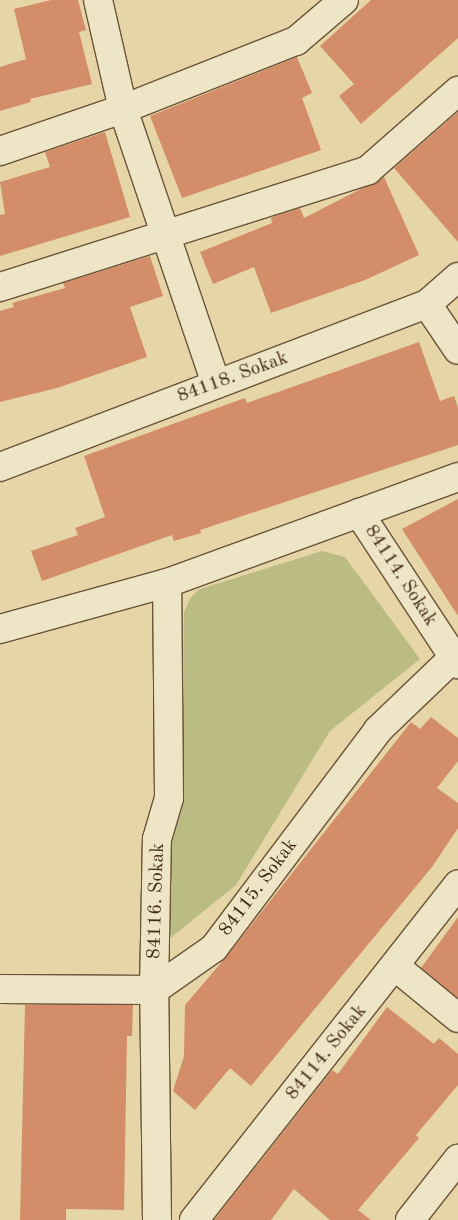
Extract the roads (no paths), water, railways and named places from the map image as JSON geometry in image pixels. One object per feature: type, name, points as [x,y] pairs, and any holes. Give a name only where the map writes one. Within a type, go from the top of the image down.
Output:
[{"type":"street","points":[[98,0],[124,109],[216,384]]},
{"type":"street","points":[[0,151],[124,109],[296,41],[344,0]]},
{"type":"street","points":[[0,287],[368,170],[458,91]]},
{"type":"street","name":"84118. Sokak","points":[[0,467],[428,304],[458,277]]},
{"type":"street","points":[[428,304],[458,350]]},
{"type":"street","points":[[0,629],[167,583],[458,477]]},
{"type":"street","name":"84114. Sokak","points":[[359,513],[456,661]]},
{"type":"street","name":"84116. Sokak","points":[[157,1220],[154,990],[157,839],[169,798],[167,583]]},
{"type":"street","name":"84115. Sokak","points":[[154,990],[214,948],[378,730],[456,661]]},
{"type":"street","name":"84114. Sokak","points":[[194,1220],[396,967],[458,885]]},
{"type":"street","points":[[396,967],[458,1018]]},
{"type":"street","points":[[0,990],[154,990]]},
{"type":"street","points":[[410,1220],[458,1159]]}]
